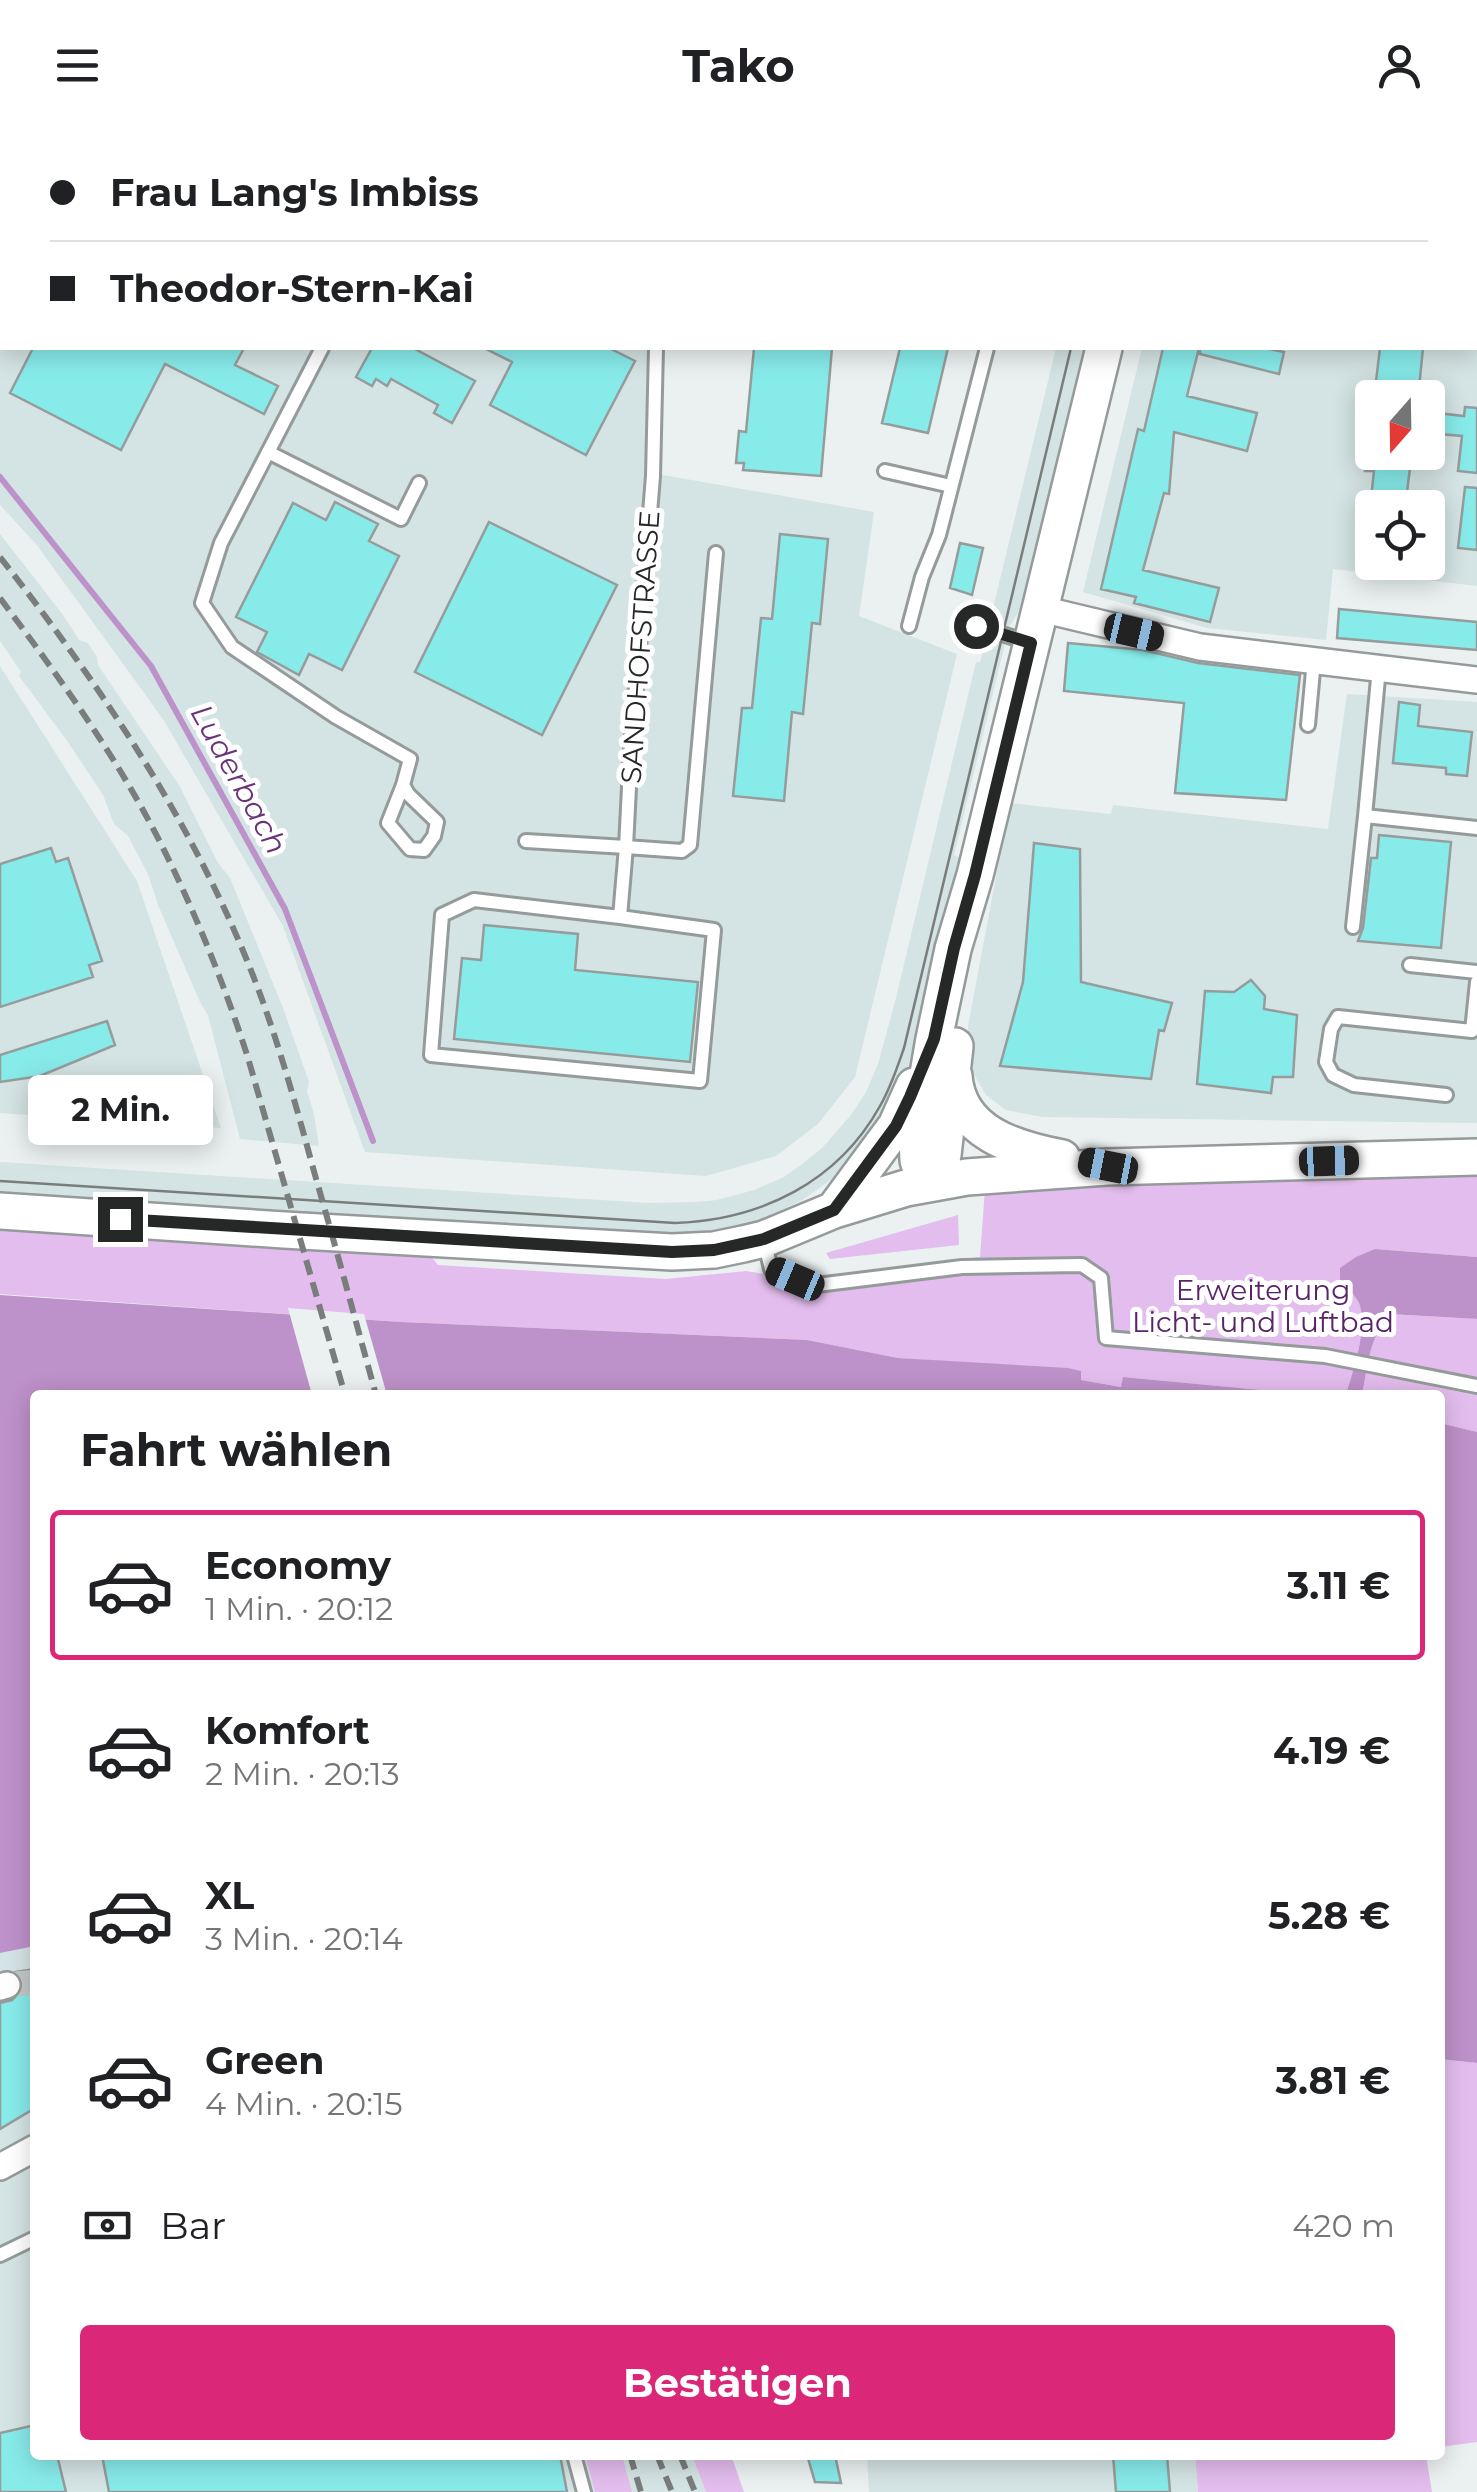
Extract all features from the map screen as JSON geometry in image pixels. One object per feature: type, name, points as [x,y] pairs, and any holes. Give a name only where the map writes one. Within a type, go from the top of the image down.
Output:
[{"type":"main road","points":[[925,1184],[943,1154],[944,1048],[968,956],[975,875],[1104,350]]},
{"type":"main road","points":[[944,1048],[964,1108],[1001,1142],[1024,1151],[1108,1166]]},
{"type":"main road","points":[[834,1210],[896,1126],[910,1097],[944,1048]]},
{"type":"main road","points":[[0,1211],[672,1252],[714,1250],[764,1239],[834,1210],[925,1184],[967,1177],[1108,1166],[1477,1157]]},
{"type":"street","points":[[1036,626],[1477,680]]},
{"type":"street","points":[[0,2167],[30,2151]]},
{"type":"lane","points":[[321,350],[221,542],[202,603],[232,648],[336,718],[410,759],[388,823],[410,849],[424,850],[434,836],[437,822],[403,785]]},
{"type":"lane","name":"SANDHOFSTRASSE","points":[[620,917],[653,476],[656,350]]},
{"type":"lane","points":[[910,626],[922,576],[939,535],[986,350]]},
{"type":"lane","points":[[268,452],[402,519],[419,483]]},
{"type":"lane","points":[[885,471],[951,486]]},
{"type":"lane","points":[[526,841],[682,852],[690,846],[716,553]]},
{"type":"lane","points":[[976,626],[1036,626]]},
{"type":"lane","points":[[1308,725],[1314,660]]},
{"type":"lane","points":[[1353,927],[1379,668]]},
{"type":"lane","points":[[1366,816],[1477,828]]},
{"type":"lane","points":[[474,900],[620,917],[714,930],[700,1081],[431,1055],[442,915],[474,900]]},
{"type":"lane","points":[[1410,966],[1477,972]]},
{"type":"lane","points":[[1446,1095],[1354,1085],[1333,1075],[1326,1062],[1331,1029],[1338,1017],[1472,1031],[1477,982]]},
{"type":"lane","points":[[764,1239],[771,1269],[817,1285],[962,1267],[1082,1264],[1101,1278],[1106,1338],[1345,1360],[1477,1386]]},
{"type":"lane","points":[[0,2256],[30,2241]]},
{"type":"lane","points":[[575,2460],[584,2492]]},
{"type":"shaded area","points":[[0,350],[649,350],[646,472],[874,512],[859,616],[957,654],[855,1077],[818,1124],[776,1156],[706,1176],[365,1152],[283,926],[163,719],[36,544],[0,505]]},
{"type":"shaded area","points":[[1056,350],[1095,350],[1039,585],[1027,582],[1018,613],[1009,627],[954,855],[961,858],[906,1075],[893,1105],[845,1170],[801,1201],[764,1218],[724,1229],[675,1233],[0,1195],[0,1162],[648,1203],[717,1200],[784,1177],[822,1148],[851,1115],[878,1064],[976,662],[980,662]]},
{"type":"shaded area","points":[[1142,350],[1477,350],[1477,586],[1426,580],[1445,580],[1445,490],[1355,490],[1355,572],[1333,569],[1326,640],[1207,628],[1083,592]]},
{"type":"shaded area","points":[[0,534],[79,640],[88,643],[98,665],[180,787],[218,863],[230,878],[309,1082],[307,1091],[319,1146],[240,1139],[208,1015],[148,874],[128,836],[114,824],[103,795],[19,676],[21,672],[0,641]]},
{"type":"shaded area","points":[[0,666],[137,881],[221,1128],[0,1113]]},
{"type":"shaded area","points":[[1347,694],[1477,702],[1477,1123],[1043,1117],[1006,1110],[986,1095],[969,1066],[968,1026],[1010,803],[1111,814],[1113,805],[1328,829]]},
{"type":"shaded area","points":[[1375,1249],[1477,1257],[1477,1319],[1390,1314],[1373,1342],[1363,1390],[1347,1390],[1362,1316],[1357,1299],[1340,1280],[1340,1268]]},
{"type":"shaded area","points":[[0,1295],[401,1322],[807,1340],[898,1358],[1068,1368],[1081,1371],[1081,1380],[1121,1387],[1123,1377],[1262,1390],[30,1390],[30,1947],[0,1953]]},
{"type":"shaded area","points":[[1445,1424],[1477,1432],[1477,2063],[1445,2060]]},
{"type":"shaded area","points":[[30,1947],[30,2460],[586,2460],[595,2492],[0,2492],[0,1953]]},
{"type":"shaded area","points":[[623,2460],[694,2460],[706,2492],[632,2492]]},
{"type":"shaded area","points":[[867,2460],[1195,2460],[1198,2492],[869,2492]]},
{"type":"green space","name":"Erweiterung Licht- und Luftbad","points":[[1477,1176],[1477,1257],[1375,1249],[1340,1280],[1357,1299],[1362,1316],[1347,1390],[1262,1390],[1123,1377],[1122,1387],[1080,1380],[1080,1371],[898,1358],[807,1340],[401,1322],[0,1294],[0,1225],[430,1255],[438,1265],[666,1279],[746,1271],[795,1279],[980,1257],[985,1189]]},
{"type":"green space","points":[[958,1215],[959,1245],[830,1259],[826,1253]]},
{"type":"green space","name":"Erweiterung Licht- und Luftbad","points":[[1390,1314],[1477,1319],[1477,1432],[1445,1424],[1445,1390],[1363,1390],[1373,1342]]},
{"type":"green space","points":[[1445,2060],[1477,2063],[1477,2442],[1445,2446]]},
{"type":"green space","points":[[586,2460],[623,2460],[632,2492],[595,2492]]},
{"type":"green space","points":[[694,2460],[733,2460],[744,2492],[706,2492]]},
{"type":"green space","points":[[1195,2460],[1427,2460],[1432,2492],[1198,2492]]},
{"type":"pier","points":[[288,1308],[364,1314],[386,1390],[311,1390]]},
{"type":"building","points":[[32,350],[243,350],[235,365],[278,386],[264,414],[165,364],[121,450],[10,393]]},
{"type":"building","points":[[371,350],[417,350],[475,381],[452,423],[434,413],[438,405],[391,379],[387,386],[376,379],[372,386],[356,377]]},
{"type":"building","points":[[488,350],[613,350],[635,361],[586,455],[490,405],[512,362]]},
{"type":"building","points":[[754,350],[832,350],[821,476],[743,470],[744,463],[736,463],[739,431],[746,432]]},
{"type":"building","points":[[900,350],[948,350],[928,433],[882,423]]},
{"type":"building","points":[[1163,350],[1198,350],[1187,396],[1257,413],[1247,451],[1174,432],[1169,494],[1164,493],[1143,570],[1219,588],[1210,622],[1134,603],[1136,597],[1101,589],[1138,429],[1144,431]]},
{"type":"building","points":[[1200,350],[1284,352],[1279,374],[1200,354]]},
{"type":"building","points":[[1380,350],[1423,350],[1420,380],[1376,380]]},
{"type":"building","points":[[1465,407],[1477,408],[1477,473],[1458,471],[1462,436],[1445,434],[1445,414],[1464,416]]},
{"type":"building","points":[[1410,470],[1407,490],[1372,490],[1374,471],[1365,471]]},
{"type":"building","points":[[1465,487],[1477,488],[1477,550],[1458,548]]},
{"type":"building","points":[[335,502],[378,524],[369,541],[399,556],[342,670],[309,654],[299,675],[257,652],[267,632],[236,617],[293,503],[326,520]]},
{"type":"building","points":[[489,522],[617,585],[542,735],[415,672]]},
{"type":"building","points":[[780,534],[828,539],[820,624],[812,623],[803,714],[792,712],[784,801],[733,796],[742,708],[752,708],[761,618],[772,619]]},
{"type":"building","points":[[960,543],[983,548],[972,595],[950,588]]},
{"type":"building","points":[[1339,609],[1477,622],[1477,650],[1337,638]]},
{"type":"building","points":[[1068,643],[1143,650],[1198,663],[1300,675],[1286,800],[1175,793],[1184,703],[1064,691]]},
{"type":"building","points":[[1399,702],[1420,705],[1418,726],[1472,732],[1467,776],[1446,774],[1446,768],[1393,763]]},
{"type":"building","points":[[1379,835],[1451,842],[1441,948],[1358,941],[1371,858],[1377,858]]},
{"type":"building","points":[[1034,843],[1080,849],[1081,982],[1172,1003],[1164,1031],[1159,1030],[1151,1079],[1000,1066],[1023,982]]},
{"type":"building","points":[[51,848],[56,862],[68,858],[102,961],[89,965],[93,977],[0,1007],[0,864]]},
{"type":"building","points":[[484,925],[578,934],[575,970],[698,982],[690,1062],[454,1039],[462,958],[481,960]]},
{"type":"building","points":[[1251,980],[1265,996],[1264,1009],[1297,1015],[1293,1077],[1273,1077],[1271,1093],[1197,1084],[1205,991],[1234,992]]},
{"type":"building","points":[[107,1021],[115,1045],[40,1076],[0,1082],[0,1055]]},
{"type":"building","points":[[30,1970],[30,2111],[0,2129],[0,2003],[12,2000],[22,1990],[22,1980],[16,1972]]},
{"type":"building","points":[[30,2426],[30,2460],[58,2460],[66,2492],[0,2492],[0,2433]]},
{"type":"building","points":[[103,2460],[561,2460],[567,2492],[109,2492]]},
{"type":"building","points":[[808,2460],[836,2460],[841,2483],[815,2482]]},
{"type":"building","points":[[1113,2460],[1167,2460],[1170,2492],[1116,2492]]},
{"type":"waterway","name":"Luderbach","points":[[0,477],[151,666],[285,909],[373,1141]]},
{"type":"tunnel","points":[[7,1985],[30,1983]]},
{"type":"tram line","points":[[0,1181],[675,1223],[707,1220],[767,1205],[819,1176],[863,1133],[887,1092],[904,1048],[1071,350]]},
{"type":"railway","points":[[0,557],[71,651],[137,749],[222,904],[284,1065],[375,1390]]},
{"type":"railway","points":[[0,598],[66,688],[126,781],[198,924],[248,1058],[344,1390]]},
{"type":"railway","points":[[631,2460],[641,2492]]},
{"type":"railway","points":[[659,2460],[672,2492]]},
{"type":"railway","points":[[682,2460],[695,2492]]},
{"type":"route","points":[[120,1219],[672,1252],[714,1250],[764,1239],[834,1210],[896,1126],[910,1097],[934,1039],[975,875],[1031,643],[976,626]]}]
